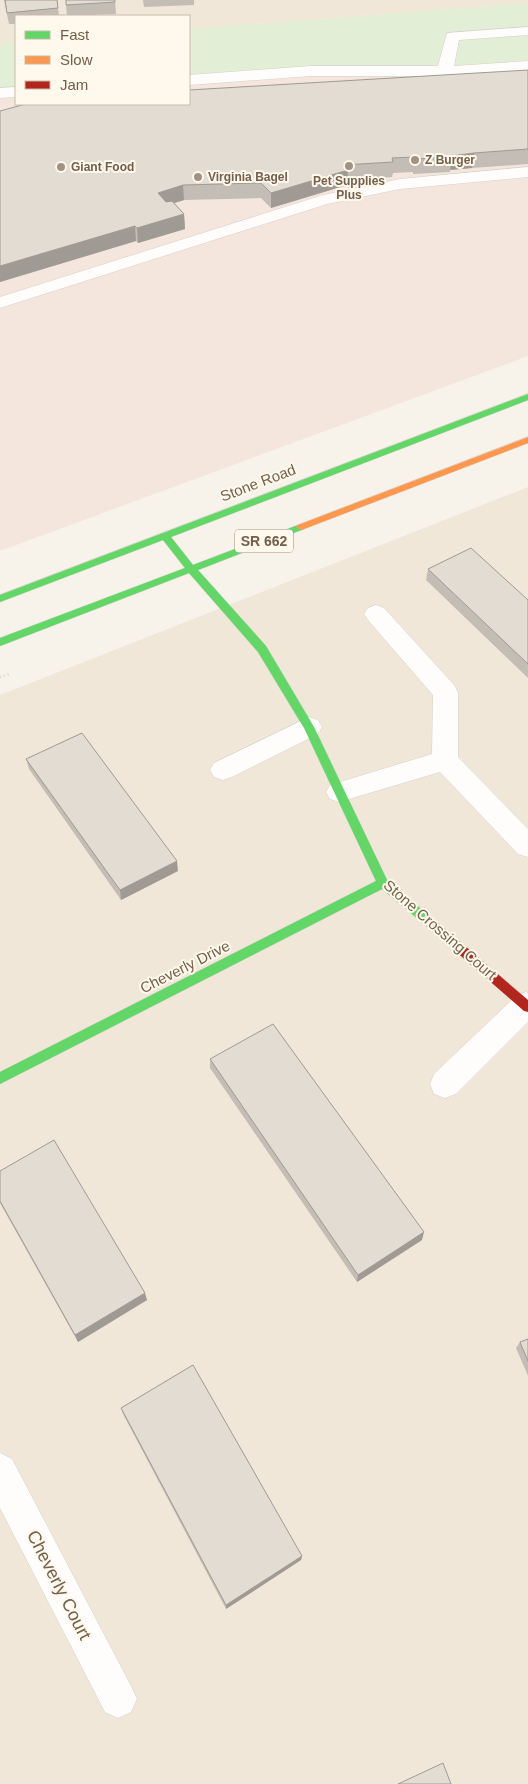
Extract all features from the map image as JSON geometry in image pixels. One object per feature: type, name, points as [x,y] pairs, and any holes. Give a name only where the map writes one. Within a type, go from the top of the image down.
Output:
[{"type":"main road","name":"Stone Road","points":[[0,599],[528,396]]},
{"type":"main road","name":"SR 662","points":[[0,642],[528,440]]},
{"type":"main road","name":"Stone Crossing Court","points":[[164,535],[191,569],[262,648],[309,727],[383,883],[527,1006]]},
{"type":"main road","name":"Cheverly Drive","points":[[0,1078],[383,883]]},
{"type":"street","points":[[376,614],[446,693],[444,760],[528,846]]},
{"type":"street","points":[[223,770],[309,727]]},
{"type":"street","points":[[339,792],[444,760]]},
{"type":"street","name":"Stone Crossing Court","points":[[445,1084],[527,1006]]},
{"type":"street","name":"Cheverly Court","points":[[0,1471],[118,1698]]},
{"type":"lane","points":[[446,71],[452,36],[528,32]]},
{"type":"lane","points":[[190,80],[311,71],[446,71],[528,66]]},
{"type":"lane","points":[[0,93],[15,92]]},
{"type":"lane","points":[[0,303],[323,200],[400,184],[528,172]]},
{"type":"shaded area","points":[[0,0],[528,0],[528,3],[190,29],[190,15],[15,15],[15,42],[0,43]]},
{"type":"shaded area","points":[[528,62],[528,356],[0,551],[0,88],[15,87],[15,105],[190,105],[190,79]]},
{"type":"shaded area","points":[[528,487],[528,1784],[0,1784],[0,695]]},
{"type":"green space","points":[[528,3],[528,62],[190,79],[190,29]]},
{"type":"green space","points":[[15,42],[15,87],[0,88],[0,43]]},
{"type":"building","points":[[5,0],[57,0],[58,8],[7,13]]},
{"type":"building","points":[[66,0],[115,0],[115,2],[66,5]]},
{"type":"building","points":[[528,70],[528,149],[474,153],[452,157],[392,158],[393,162],[343,165],[348,170],[271,193],[261,183],[183,185],[158,193],[166,202],[172,201],[184,214],[137,228],[135,226],[0,266],[0,111],[22,105],[190,105],[190,90]]},
{"type":"building","points":[[471,548],[528,600],[528,664],[428,569]]},
{"type":"building","points":[[82,733],[177,861],[120,890],[26,759]]},
{"type":"building","points":[[273,1024],[424,1232],[358,1275],[210,1059]]},
{"type":"building","points":[[54,1140],[145,1293],[75,1335],[0,1201],[0,1171]]},
{"type":"building","points":[[528,1339],[528,1361],[520,1342]]},
{"type":"building","points":[[193,1365],[302,1556],[226,1605],[121,1408]]},
{"type":"building","points":[[443,1763],[451,1784],[398,1784]]},
{"type":"traffic: fast","points":[[0,599],[528,397]]},
{"type":"traffic: fast","points":[[0,642],[301,527]]},
{"type":"traffic: fast","points":[[164,535],[191,569],[262,649],[309,727],[383,883],[434,926]]},
{"type":"traffic: fast","points":[[0,1078],[383,883]]},
{"type":"traffic: slow","points":[[301,527],[528,440]]},
{"type":"traffic: jam","points":[[434,926],[528,1007]]},
{"type":"place","name":"Z Burger","points":[[415,160]]},
{"type":"place","name":"Pet Supplies Plus","points":[[349,166]]},
{"type":"place","name":"Giant Food","points":[[61,167]]},
{"type":"place","name":"Virginia Bagel","points":[[198,177]]}]
